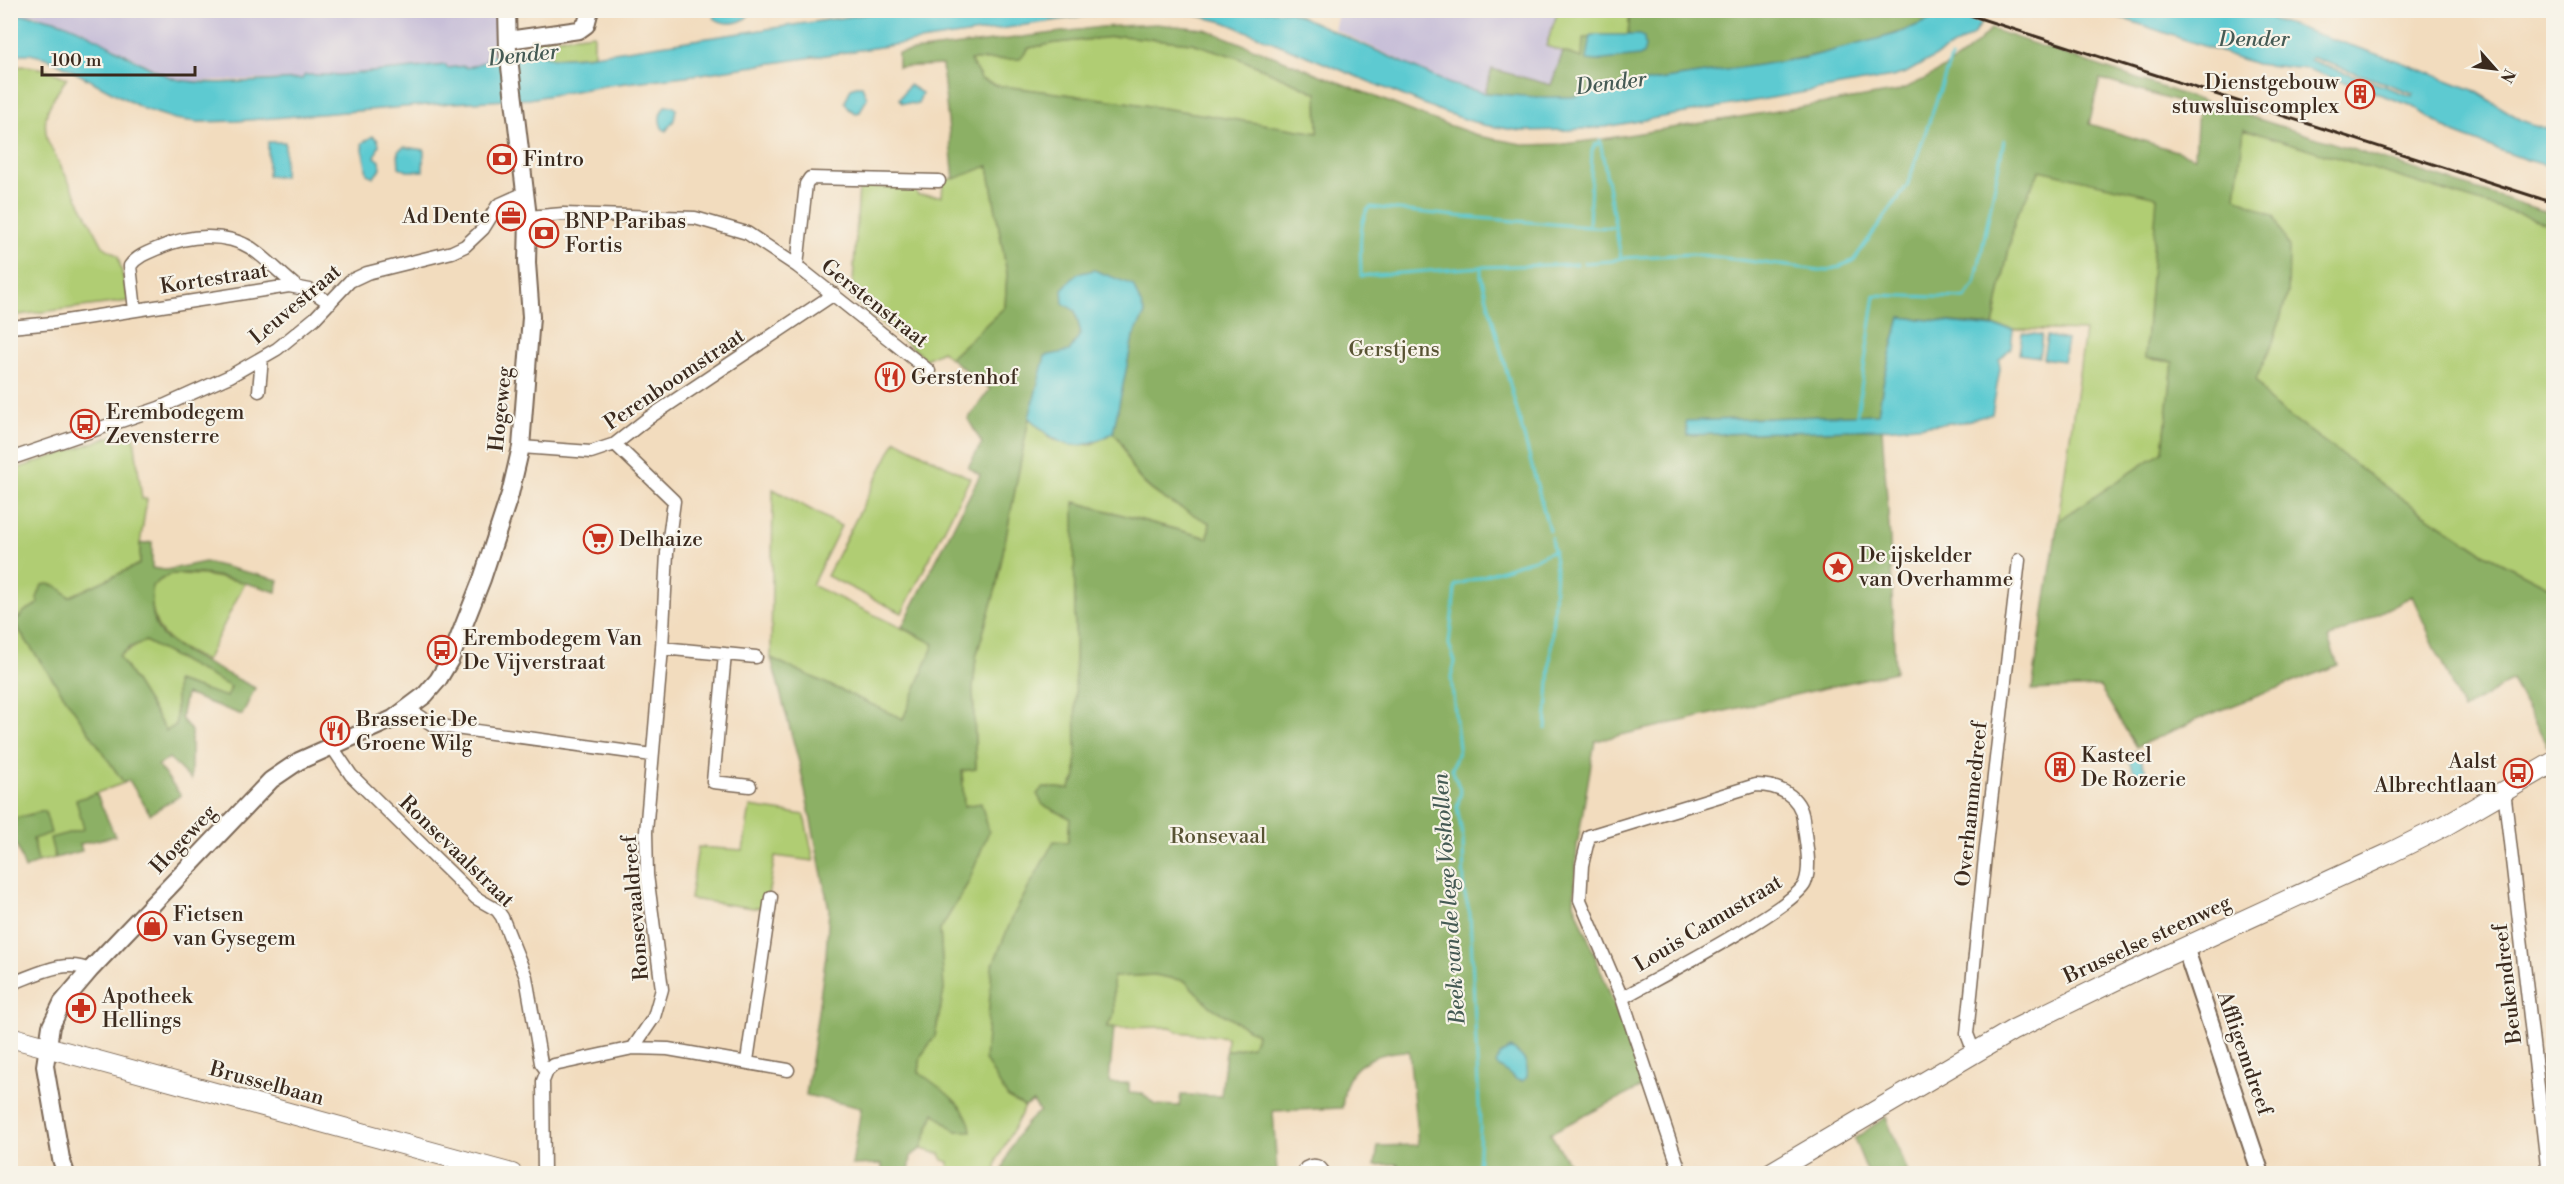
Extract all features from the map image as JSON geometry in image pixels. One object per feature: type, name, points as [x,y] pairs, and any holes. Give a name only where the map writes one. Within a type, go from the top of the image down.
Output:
[{"type":"main road","name":"Brusselse steenweg","points":[[1769,1173],[1974,1052],[2060,1006],[2380,858],[2446,825],[2553,762]]},
{"type":"main road","name":"Brusselbaan","points":[[10,1037],[512,1173]]},
{"type":"street","name":"Hogeweg","points":[[418,715],[431,688],[450,660],[482,579],[510,494],[521,447],[531,317],[527,263],[528,217],[508,45],[507,10]]},
{"type":"street","points":[[508,45],[579,30],[588,18]]},
{"type":"street","name":"Gerstenstraat","points":[[796,266],[806,184],[810,178],[939,181]]},
{"type":"street","name":"Leuvestraat","points":[[10,459],[159,408],[213,385],[262,358],[315,318],[350,281],[367,273],[452,252],[465,246],[483,229],[498,206],[525,193]]},
{"type":"street","name":"Gerstenstraat","points":[[528,217],[563,214],[695,218],[747,233],[834,294],[929,371]]},
{"type":"street","name":"Kortestraat","points":[[135,310],[130,266],[135,259],[173,242],[195,238],[218,238],[236,242],[251,249],[298,288]]},
{"type":"street","name":"Kortestraat","points":[[10,327],[289,286],[310,290],[330,303]]},
{"type":"street","name":"Perenboomstraat","points":[[521,447],[591,452],[615,444],[647,419],[834,294]]},
{"type":"street","points":[[259,392],[262,358]]},
{"type":"street","name":"Ronsevaaldreef","points":[[615,444],[627,459],[674,501],[667,553],[662,648],[646,832],[647,874],[663,989],[654,1017],[633,1048]]},
{"type":"street","name":"Overhammedreef","points":[[1974,1052],[1967,1034],[2019,560]]},
{"type":"street","points":[[662,648],[756,657]]},
{"type":"street","points":[[725,654],[713,782],[750,786]]},
{"type":"street","name":"Hogeweg","points":[[66,1173],[61,1159],[45,1066],[51,1026],[62,1003],[90,970],[271,780],[299,761],[393,719],[431,688]]},
{"type":"street","points":[[400,714],[413,717],[418,715],[433,725],[652,754]]},
{"type":"street","name":"Ronsevaalstraat","points":[[332,747],[351,775],[476,898],[497,910],[502,917],[526,977],[541,1063],[547,1071],[543,1081],[544,1173]]},
{"type":"street","name":"Louis Camustraat","points":[[1622,998],[1764,918],[1804,886],[1808,870],[1802,811],[1795,800],[1783,790],[1770,785],[1756,785],[1589,836],[1582,865],[1580,900],[1622,998],[1681,1173]]},
{"type":"street","name":"Beukendreef","points":[[2504,790],[2548,1173]]},
{"type":"street","points":[[747,1061],[771,897]]},
{"type":"street","name":"Affligemdreef","points":[[2185,947],[2261,1173]]},
{"type":"street","points":[[10,984],[74,964],[90,970]]},
{"type":"street","points":[[547,1071],[554,1065],[633,1048],[668,1049],[788,1070]]},
{"type":"street","points":[[1303,1173],[1308,1167],[1315,1166],[1321,1168],[1324,1173]]},
{"type":"shaded area","points":[[11,10],[448,11],[449,17],[499,16],[500,54],[487,56],[486,61],[467,68],[465,66],[446,68],[446,65],[340,75],[305,75],[302,79],[191,81],[169,77],[82,30],[35,14],[11,15]]},
{"type":"shaded area","points":[[1339,11],[1558,11],[1546,45],[1563,52],[1551,85],[1492,70],[1485,93],[1450,84],[1334,29]]},
{"type":"green space","points":[[1929,10],[1943,15],[1876,40],[1771,64],[1665,79],[1571,97],[1485,93],[1492,69],[1551,85],[1563,52],[1582,58],[1583,38],[1628,36],[1630,11]]},
{"type":"green space","points":[[1558,11],[1630,11],[1628,37],[1582,58],[1546,46]]},
{"type":"green space","points":[[1156,24],[1205,29],[1431,119],[1483,137],[1528,145],[1564,144],[1603,139],[1895,92],[1947,66],[1970,50],[1991,29],[2199,100],[2553,214],[2553,225],[2244,129],[2236,197],[2274,216],[2289,248],[2288,293],[2273,342],[2256,379],[2269,401],[2402,499],[2485,554],[2553,589],[2554,742],[2547,746],[2512,680],[2463,710],[2412,596],[2328,639],[2338,665],[2206,716],[2136,747],[2100,687],[2032,690],[2058,521],[2163,451],[2173,362],[2145,358],[2157,197],[2040,170],[2015,219],[1993,326],[1900,317],[1884,379],[1878,414],[1687,421],[1687,435],[1882,429],[1890,539],[1895,672],[1595,741],[1577,846],[1574,903],[1646,1085],[1550,1133],[1575,1173],[1398,1174],[1398,1164],[1375,1165],[1378,1146],[1418,1145],[1409,1051],[1372,1058],[1356,1069],[1346,1085],[1342,1108],[1273,1111],[1277,1172],[1002,1173],[1015,1139],[1032,1117],[1040,1111],[1033,1102],[1025,1107],[1008,1098],[985,1060],[992,967],[1013,916],[1054,841],[1068,842],[1070,818],[1043,805],[1037,794],[1043,787],[1069,789],[1076,777],[1074,502],[1208,538],[1210,523],[1168,501],[1148,487],[1133,469],[1123,445],[1113,433],[1133,337],[1145,314],[1075,311],[1081,333],[1029,418],[996,588],[976,657],[973,689],[976,769],[962,771],[964,806],[981,803],[989,831],[968,883],[940,930],[944,990],[935,1036],[921,1056],[919,1072],[959,1105],[965,1113],[971,1131],[956,1131],[934,1113],[921,1149],[911,1156],[909,1173],[882,1173],[882,1164],[852,1165],[861,1108],[806,1095],[826,955],[829,909],[800,766],[771,658],[903,719],[934,644],[902,627],[980,475],[968,467],[982,443],[968,419],[990,389],[950,358],[1005,307],[1007,273],[988,166],[954,179],[942,65],[898,67],[898,53],[1101,27]],"holes":[[[1122,36],[1192,43],[1236,57],[1317,93],[1318,133],[1125,102],[995,85],[981,79],[970,60],[1020,59],[1029,48]],[[2100,79],[2198,108],[2195,157],[2089,124]],[[1155,975],[1185,981],[1211,1007],[1257,1034],[1252,1046],[1226,1051],[1221,1096],[1181,1095],[1179,1106],[1155,1105],[1143,1094],[1129,1093],[1129,1083],[1109,1083],[1114,1027],[1107,1027],[1114,1014],[1113,977]]]},
{"type":"green space","points":[[594,34],[594,55],[554,58],[532,53],[531,41]]},
{"type":"green space","points":[[1122,36],[1192,43],[1236,57],[1317,93],[1318,133],[1125,102],[995,85],[981,79],[970,60],[1020,59],[1029,48]]},
{"type":"green space","points":[[27,66],[45,69],[67,78],[48,108],[45,123],[48,142],[103,246],[118,256],[129,301],[11,316],[11,67]]},
{"type":"green space","points":[[2244,128],[2553,225],[2553,589],[2485,554],[2402,499],[2269,401],[2256,379],[2273,342],[2288,293],[2236,197]]},
{"type":"green space","points":[[988,165],[1007,274],[1005,307],[950,358],[942,351],[926,359],[852,299],[859,187],[913,187],[918,195],[942,196],[945,181]]},
{"type":"green space","points":[[2040,170],[2158,197],[2145,358],[2173,362],[2163,451],[2058,521],[2085,331],[2013,329],[1993,326],[2015,219]]},
{"type":"green space","points":[[1029,418],[1053,440],[1090,445],[1113,433],[1123,445],[1133,470],[1148,487],[1168,501],[1210,523],[1208,538],[1075,502],[1076,777],[1069,789],[1043,787],[1044,805],[1070,818],[1068,842],[1054,842],[1013,916],[1008,1098],[1025,1107],[997,1160],[995,1173],[948,1173],[949,1162],[943,1160],[940,1154],[921,1149],[934,1113],[956,1131],[971,1130],[919,1072],[921,1056],[935,1036],[944,990],[940,930],[968,883],[962,770],[976,768],[973,689],[976,657],[996,588]]},
{"type":"green space","points":[[133,429],[142,499],[147,499],[140,544],[140,564],[69,597],[54,585],[42,585],[39,604],[25,611],[14,622],[124,783],[77,800],[85,829],[51,838],[55,858],[38,862],[33,839],[45,811],[11,819],[10,471]]},
{"type":"green space","points":[[896,440],[970,478],[902,613],[827,576]]},
{"type":"green space","points":[[773,489],[841,526],[812,585],[935,644],[903,719],[771,658]]},
{"type":"green space","points":[[152,542],[152,568],[166,570],[205,562],[279,580],[276,592],[225,578],[185,573],[169,575],[152,586],[154,618],[162,635],[193,656],[255,688],[242,715],[186,694],[181,718],[191,731],[191,780],[169,758],[158,766],[181,795],[150,814],[129,780],[124,783],[14,623],[25,611],[38,604],[37,598],[42,585],[54,585],[69,597],[140,564],[140,544]],"holes":[[[145,641],[231,687],[227,697],[176,681],[176,725],[166,731],[119,656]]]},
{"type":"green space","points":[[170,574],[203,575],[245,582],[206,661],[180,648],[163,634],[158,626],[154,615],[151,586]]},
{"type":"green space","points":[[145,641],[232,687],[227,698],[177,681],[176,725],[166,731],[119,656]]},
{"type":"green space","points":[[96,793],[115,836],[80,844],[82,851],[55,858],[50,838],[84,829],[76,800]]},
{"type":"green space","points":[[750,807],[804,815],[814,861],[775,856],[766,907],[753,908],[690,899],[698,847],[743,850]]},
{"type":"green space","points":[[45,811],[51,833],[33,839],[38,862],[25,869],[16,844],[11,843],[11,819]]},
{"type":"green space","points":[[1155,975],[1185,981],[1211,1007],[1257,1034],[1252,1046],[1226,1051],[1227,1037],[1177,1032],[1171,1027],[1107,1028],[1114,1014],[1113,977]]},
{"type":"green space","points":[[1886,1117],[1908,1173],[1868,1173],[1854,1139]]},
{"type":"water","points":[[751,10],[748,16],[734,23],[714,18],[714,11]]},
{"type":"water","points":[[887,11],[1139,11],[1106,13],[694,75],[609,85],[529,99],[237,121],[198,122],[175,119],[144,109],[50,59],[30,54],[11,54],[10,15],[32,15],[73,27],[170,77],[197,82],[253,82],[302,79],[305,75],[340,75],[446,65],[447,68],[465,66],[467,68],[486,61],[487,56],[526,51],[554,58],[587,56]]},
{"type":"water","points":[[1151,11],[1289,11],[1450,84],[1485,93],[1572,97],[1652,81],[1805,58],[1896,34],[1951,11],[2009,11],[1988,18],[1973,35],[1906,73],[1892,77],[1605,127],[1521,131],[1483,125],[1443,112],[1224,22],[1182,12]]},
{"type":"water","name":"Dender","points":[[2101,11],[2248,11],[2398,61],[2473,90],[2523,121],[2553,131],[2553,167],[2527,160],[2454,133],[2410,105],[2307,69],[2256,64]],"holes":[[[2311,57],[2413,93],[2412,96],[2310,60]]]},
{"type":"water","points":[[1591,35],[1640,35],[1644,37],[1643,54],[1596,61],[1587,60]]},
{"type":"water","points":[[909,85],[922,93],[918,104],[902,103],[899,99]]},
{"type":"water","points":[[862,86],[867,98],[860,112],[856,113],[849,109],[845,102],[851,88]]},
{"type":"water","points":[[665,106],[673,106],[676,109],[674,120],[666,131],[662,128],[660,119]]},
{"type":"water","points":[[373,136],[378,140],[379,145],[375,157],[380,161],[381,168],[374,177],[367,174],[362,143]]},
{"type":"water","points":[[268,142],[285,142],[284,177],[268,176]]},
{"type":"water","points":[[404,147],[424,150],[423,171],[407,171],[399,167],[398,151]]},
{"type":"water","points":[[1094,270],[1133,285],[1145,314],[1133,337],[1113,433],[1087,444],[1068,445],[1050,436],[1029,418],[1045,356],[1069,351],[1081,333],[1075,311],[1063,303],[1062,289],[1077,274]]},
{"type":"water","points":[[1900,317],[2013,329],[2011,348],[1999,360],[2000,369],[1992,414],[1963,422],[1882,429],[1687,435],[1686,421],[1878,414],[1884,379]]},
{"type":"water","points":[[2022,333],[2042,335],[2039,357],[2019,354]]},
{"type":"water","points":[[2047,336],[2067,340],[2063,361],[2043,358]]},
{"type":"water","points":[[2136,751],[2147,772],[2137,777],[2126,756]]},
{"type":"water","points":[[1511,1048],[1526,1063],[1527,1077],[1523,1081],[1517,1080],[1496,1064],[1500,1055]]},
{"type":"pier","points":[[1943,11],[1984,11],[1999,15],[1984,24]]},
{"type":"waterway","points":[[1621,258],[1693,254],[1827,271],[1853,261],[1907,186],[1951,58]]},
{"type":"waterway","name":"Beek van de lege Voshollen","points":[[1584,263],[1621,258],[1600,140]]},
{"type":"waterway","points":[[1857,415],[1875,295],[1965,298],[1975,284],[2004,140]]},
{"type":"waterway","points":[[1600,143],[1592,150],[1589,227],[1617,228]]},
{"type":"waterway","points":[[1481,267],[1361,276],[1361,230],[1366,213],[1370,207],[1589,227]]},
{"type":"waterway","name":"Beek van de lege Voshollen","points":[[1549,530],[1481,276],[1481,267],[1577,264]]},
{"type":"waterway","name":"Beek van de lege Voshollen","points":[[1546,729],[1556,569],[1551,537]]},
{"type":"waterway","name":"Beek van de lege Voshollen","points":[[1478,1174],[1480,1126],[1470,914],[1464,892],[1463,839],[1457,807],[1461,792],[1452,769],[1459,748],[1451,677],[1455,662],[1449,644],[1455,589],[1456,585],[1535,559],[1554,550]]},
{"type":"railway","points":[[1954,10],[2554,203]]},
{"type":"place","name":"Dienstgebouw stuwsluiscomplex","points":[[2360,94]]},
{"type":"place","name":"Fintro","points":[[502,159]]},
{"type":"place","name":"Ad Dente","points":[[511,216]]},
{"type":"place","name":"BNP Paribas Fortis","points":[[544,233]]},
{"type":"place","name":"Gerstenhof","points":[[890,377]]},
{"type":"place","name":"Erembodegem Zevensterre","points":[[85,424]]},
{"type":"place","name":"Delhaize","points":[[598,539]]},
{"type":"place","name":"De ijskelder van Overhamme","points":[[1838,567]]},
{"type":"place","name":"Erembodegem Van De Vijverstraat","points":[[442,650]]},
{"type":"place","name":"Brasserie De Groene Wilg","points":[[335,731]]},
{"type":"place","name":"Kasteel De Rozerie","points":[[2060,767]]},
{"type":"place","name":"Aalst Albrechtlaan","points":[[2518,773]]},
{"type":"place","name":"Fietsen van Gysegem","points":[[152,926]]},
{"type":"place","name":"Apotheek Hellings","points":[[81,1008]]},
{"type":"park label","name":"Gerstjens","points":[[1394,349]]},
{"type":"park label","name":"Ronsevaal","points":[[1218,836]]}]
